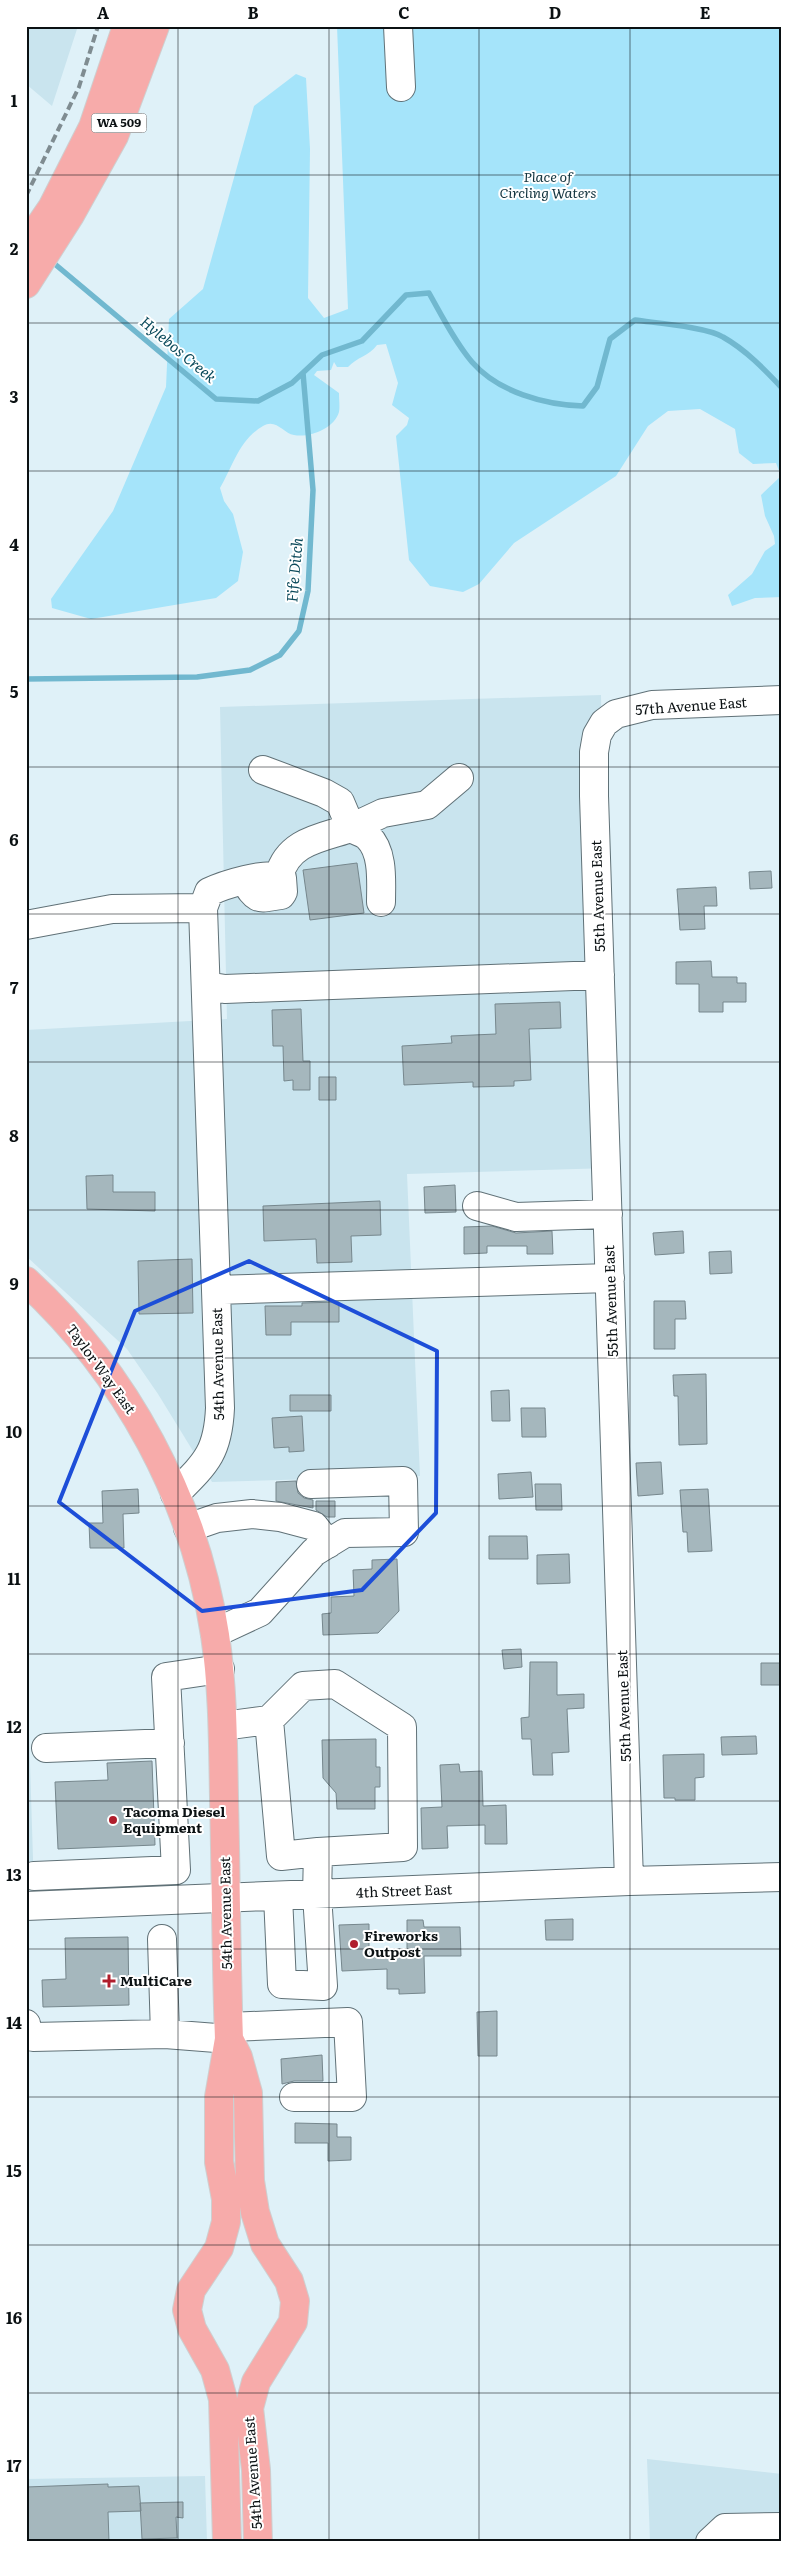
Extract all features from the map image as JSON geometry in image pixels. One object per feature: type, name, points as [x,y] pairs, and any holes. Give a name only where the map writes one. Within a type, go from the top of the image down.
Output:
[{"type":"main road","name":"WA 509","points":[[26,284],[61,211],[93,127],[127,26]]},
{"type":"main road","name":"WA 509","points":[[26,246],[61,211],[114,136],[155,26]]},
{"type":"main road","name":"Taylor Way East","points":[[26,1281],[65,1320],[116,1384],[158,1456],[175,1494]]},
{"type":"main road","name":"54th Avenue East","points":[[175,1494],[199,1562],[215,1633],[220,1669],[223,1726],[229,2033],[219,2097],[219,2162],[226,2199],[226,2222],[219,2248],[191,2290],[187,2310],[192,2329],[215,2370],[223,2399],[227,2542]]},
{"type":"main road","name":"54th Avenue East","points":[[229,2033],[248,2093],[250,2181],[254,2212],[265,2244],[289,2281],[295,2301],[293,2322],[262,2370],[249,2408],[256,2479],[258,2542]]},
{"type":"street","points":[[398,26],[402,87]]},
{"type":"street","name":"57th Avenue East","points":[[604,723],[624,711],[652,705],[782,700]]},
{"type":"street","name":"55th Avenue East","points":[[604,723],[597,735],[594,763],[629,1881]]},
{"type":"street","points":[[263,770],[324,793],[340,802],[351,828],[368,837],[376,850],[381,872],[382,902]]},
{"type":"street","points":[[26,925],[112,908],[203,908],[210,892],[220,887],[279,876],[283,862],[303,844],[351,828],[384,813],[427,805],[459,778]]},
{"type":"street","name":"54th Avenue East","points":[[175,1494],[203,1466],[217,1441],[220,1408],[203,908]]},
{"type":"street","points":[[206,986],[235,989],[600,975]]},
{"type":"street","points":[[477,1206],[516,1217],[608,1214]]},
{"type":"street","points":[[216,1290],[610,1278]]},
{"type":"street","points":[[215,1633],[260,1612],[314,1552],[345,1533],[404,1532],[403,1481],[311,1484]]},
{"type":"street","points":[[188,1528],[217,1518],[243,1515],[280,1517],[314,1526],[328,1544]]},
{"type":"street","points":[[34,1876],[176,1870],[166,1677],[220,1669]]},
{"type":"street","points":[[223,1726],[269,1720],[303,1686],[335,1684],[402,1727],[403,1847],[281,1856],[269,1720]]},
{"type":"street","points":[[46,1748],[170,1743]]},
{"type":"street","points":[[278,1896],[282,1984],[322,1986],[317,1895],[318,1852]]},
{"type":"street","points":[[86,1874],[87,1904]]},
{"type":"street","name":"4th Street East","points":[[26,1906],[629,1881],[782,1878]]},
{"type":"street","points":[[162,1938],[165,2034]]},
{"type":"street","points":[[26,2024],[26,2032],[33,2037],[229,2033],[348,2022],[352,2097],[294,2097]]},
{"type":"street","points":[[710,2542],[725,2528],[782,2527]]},
{"type":"highlighted area","points":[[249,1261],[437,1351],[436,1513],[362,1590],[202,1611],[59,1502],[135,1311]]},
{"type":"shaded area","points":[[26,26],[78,26],[52,106],[26,84]]},
{"type":"shaded area","points":[[601,695],[610,1168],[407,1174],[420,1476],[212,1482],[158,1394],[127,1349],[26,1256],[26,1030],[227,1019],[220,707]]},
{"type":"shaded area","points":[[26,1637],[34,1890],[26,1891]]},
{"type":"shaded area","points":[[647,2459],[782,2474],[782,2542],[650,2542]]},
{"type":"shaded area","points":[[205,2476],[207,2542],[26,2542],[26,2479]]},
{"type":"green space","name":"Place of Circling Waters","points":[[337,26],[782,26],[782,597],[755,598],[732,606],[728,595],[752,574],[765,551],[775,544],[774,536],[765,516],[761,495],[781,476],[776,463],[753,464],[739,453],[735,429],[700,409],[668,411],[648,426],[616,476],[514,543],[479,584],[463,592],[430,586],[409,560],[396,436],[407,425],[409,418],[392,405],[398,383],[386,344],[377,345],[348,367],[337,367],[334,362],[331,370],[317,371],[314,375],[339,393],[339,412],[327,428],[314,434],[300,436],[290,434],[276,425],[268,424],[248,438],[237,454],[220,488],[224,501],[233,514],[243,552],[238,581],[216,598],[91,619],[52,608],[51,599],[113,511],[166,387],[169,319],[203,289],[254,106],[296,74],[306,78],[310,149],[308,298],[324,318],[348,309]]},
{"type":"building","points":[[357,863],[364,913],[310,920],[303,870]]},
{"type":"building","points":[[771,871],[772,888],[750,889],[749,872]]},
{"type":"building","points":[[716,887],[717,906],[704,906],[705,929],[680,930],[677,889]]},
{"type":"building","points":[[711,961],[712,977],[737,977],[737,983],[746,983],[746,1002],[723,1002],[723,1012],[699,1012],[699,984],[676,984],[676,962]]},
{"type":"building","points":[[560,1002],[561,1028],[529,1029],[531,1080],[514,1081],[514,1086],[473,1087],[473,1082],[404,1085],[402,1046],[452,1043],[451,1036],[496,1034],[495,1004]]},
{"type":"building","points":[[301,1009],[303,1061],[310,1061],[310,1090],[293,1090],[293,1080],[284,1081],[283,1046],[273,1046],[272,1010]]},
{"type":"building","points":[[319,1077],[336,1077],[336,1100],[319,1100]]},
{"type":"building","points":[[113,1175],[113,1192],[155,1192],[155,1211],[87,1209],[86,1176]]},
{"type":"building","points":[[455,1185],[456,1212],[425,1213],[424,1187]]},
{"type":"building","points":[[380,1201],[381,1235],[351,1236],[352,1262],[317,1263],[316,1239],[264,1241],[263,1206]]},
{"type":"building","points":[[492,1226],[516,1233],[552,1231],[553,1254],[527,1254],[527,1246],[487,1246],[487,1253],[464,1254],[464,1227]]},
{"type":"building","points":[[683,1231],[684,1253],[655,1255],[653,1233]]},
{"type":"building","points":[[731,1251],[732,1273],[710,1274],[709,1252]]},
{"type":"building","points":[[192,1259],[193,1313],[139,1314],[138,1261]]},
{"type":"building","points":[[654,1301],[685,1301],[686,1319],[675,1319],[675,1349],[654,1349]]},
{"type":"building","points":[[339,1302],[339,1322],[291,1322],[291,1335],[266,1335],[265,1306],[302,1306],[302,1303]]},
{"type":"building","points":[[706,1374],[707,1444],[679,1445],[678,1396],[674,1396],[673,1375]]},
{"type":"building","points":[[509,1390],[510,1421],[492,1421],[491,1391]]},
{"type":"building","points":[[290,1395],[331,1395],[331,1411],[290,1411]]},
{"type":"building","points":[[521,1408],[545,1408],[546,1437],[522,1437]]},
{"type":"building","points":[[302,1416],[304,1451],[289,1452],[289,1447],[274,1448],[272,1418]]},
{"type":"building","points":[[661,1462],[663,1494],[638,1496],[636,1463]]},
{"type":"building","points":[[531,1472],[533,1497],[499,1499],[498,1474]]},
{"type":"building","points":[[296,1481],[298,1493],[304,1498],[313,1500],[313,1508],[276,1501],[276,1482]]},
{"type":"building","points":[[535,1484],[561,1484],[562,1510],[536,1510]]},
{"type":"building","points":[[138,1489],[139,1513],[123,1514],[124,1548],[90,1548],[89,1523],[103,1523],[102,1491]]},
{"type":"building","points":[[708,1489],[712,1551],[688,1552],[687,1532],[683,1532],[680,1490]]},
{"type":"building","points":[[316,1501],[335,1501],[335,1517],[327,1517],[316,1510]]},
{"type":"building","points":[[489,1536],[527,1536],[528,1559],[489,1559]]},
{"type":"building","points":[[569,1554],[570,1583],[537,1584],[537,1555]]},
{"type":"building","points":[[397,1559],[399,1611],[378,1633],[323,1635],[322,1614],[331,1613],[331,1597],[354,1596],[353,1570],[372,1569],[372,1560]]},
{"type":"building","points":[[521,1649],[522,1667],[504,1669],[502,1650]]},
{"type":"building","points":[[530,1662],[557,1662],[557,1695],[584,1694],[584,1708],[567,1709],[569,1752],[552,1753],[553,1775],[533,1775],[531,1739],[522,1739],[521,1718],[529,1717]]},
{"type":"building","points":[[761,1663],[782,1663],[782,1685],[761,1685]]},
{"type":"building","points":[[756,1736],[757,1754],[722,1755],[721,1737]]},
{"type":"building","points":[[376,1739],[376,1767],[380,1767],[380,1787],[375,1787],[375,1809],[337,1809],[336,1793],[323,1778],[322,1740]]},
{"type":"building","points":[[704,1754],[704,1777],[695,1778],[695,1800],[664,1798],[663,1755]]},
{"type":"building","points":[[152,1761],[155,1845],[58,1849],[55,1782],[108,1780],[107,1763]]},
{"type":"building","points":[[459,1764],[460,1772],[482,1771],[483,1806],[506,1805],[507,1844],[485,1844],[485,1825],[447,1826],[448,1848],[422,1849],[421,1808],[442,1807],[440,1765]]},
{"type":"building","points":[[573,1919],[573,1940],[546,1940],[545,1920]]},
{"type":"building","points":[[407,1920],[423,1920],[424,1927],[460,1927],[461,1956],[424,1956],[425,1993],[399,1994],[399,1989],[387,1989],[387,1969],[342,1971],[339,1925],[369,1924],[369,1949],[407,1949]]},
{"type":"building","points":[[128,1937],[129,2005],[43,2007],[42,1980],[66,1979],[65,1938]]},
{"type":"building","points":[[497,2011],[497,2056],[478,2056],[477,2012]]},
{"type":"building","points":[[322,2055],[323,2081],[294,2081],[282,2084],[281,2059]]},
{"type":"building","points":[[295,2123],[337,2124],[337,2137],[351,2137],[351,2160],[328,2161],[328,2143],[295,2143]]},
{"type":"building","points":[[108,2484],[108,2487],[139,2486],[141,2511],[108,2512],[109,2542],[26,2542],[26,2487]]},
{"type":"building","points":[[183,2502],[183,2518],[176,2517],[177,2538],[142,2539],[140,2503]]},
{"type":"waterway","name":"Hylebos Creek","points":[[50,260],[216,399],[258,401],[292,383],[322,355],[362,341],[406,295],[429,293],[449,329],[472,362],[495,381],[509,389],[538,400],[583,406],[597,387],[610,339],[635,320],[693,328],[723,337],[747,354],[782,388]]},
{"type":"waterway","name":"Fife Ditch","points":[[26,679],[197,677],[250,670],[280,655],[299,631],[308,591],[313,490],[303,373]]},
{"type":"railway","points":[[26,196],[79,87],[98,26]]},
{"type":"place","name":"Tacoma Diesel Equipment","points":[[113,1820]]},
{"type":"place","name":"Fireworks Outpost","points":[[354,1944]]},
{"type":"place","name":"MultiCare","points":[[109,1981]]}]
